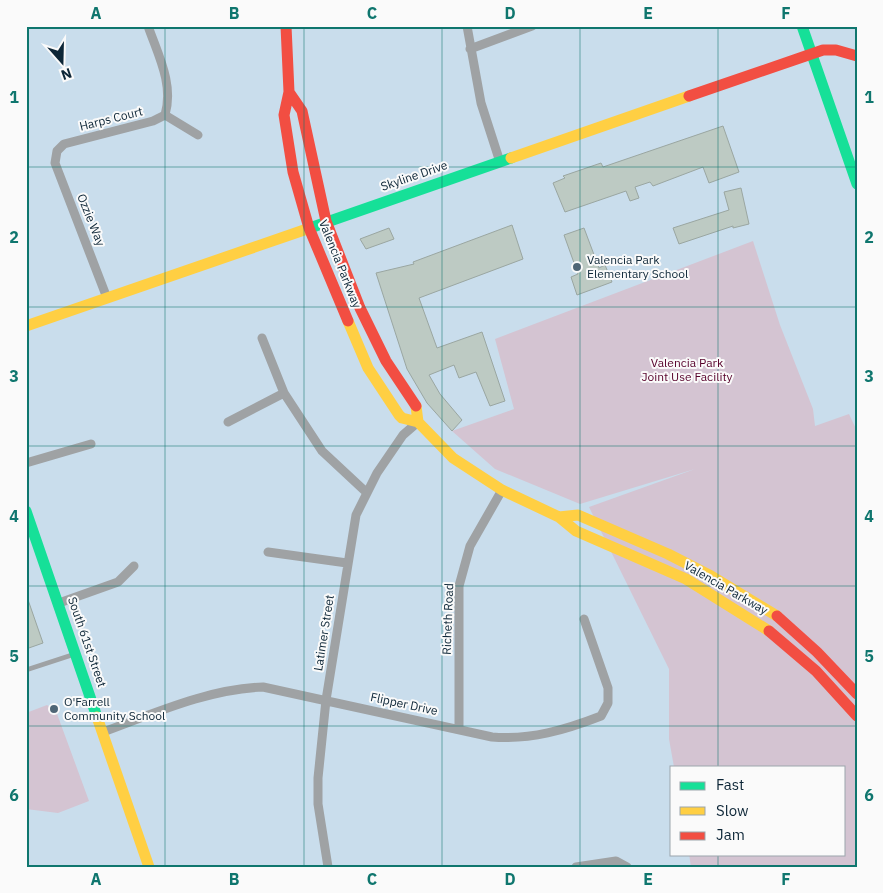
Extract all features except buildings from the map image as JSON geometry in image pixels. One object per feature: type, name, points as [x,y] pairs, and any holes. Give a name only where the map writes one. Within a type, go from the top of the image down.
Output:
[{"type":"main road","name":"Valencia Parkway","points":[[286,26],[289,92],[284,115],[293,172],[309,228],[368,368],[399,415],[406,420],[418,422]]},
{"type":"main road","points":[[802,26],[810,54],[857,184]]},
{"type":"main road","name":"Skyline Drive","points":[[26,326],[810,54],[823,50],[836,50],[857,56]]},
{"type":"main road","name":"Valencia Parkway","points":[[289,92],[302,111],[326,222],[360,308],[386,360],[416,408],[418,422],[453,458],[502,490],[559,517],[576,531],[686,579],[761,624],[816,671],[857,716]]},
{"type":"main road","name":"South 61st Street","points":[[26,511],[149,867]]},
{"type":"main road","name":"Valencia Parkway","points":[[559,517],[578,515],[668,554],[712,576],[780,618],[817,652],[857,694]]},
{"type":"street","points":[[148,26],[167,80],[168,100],[165,114],[198,135]]},
{"type":"street","points":[[466,26],[481,103],[500,162]]},
{"type":"street","points":[[470,49],[532,26]]},
{"type":"street","name":"Harps Court","points":[[57,151],[64,144],[153,121],[165,114]]},
{"type":"street","name":"Ozzie Way","points":[[57,151],[54,163],[107,298]]},
{"type":"street","points":[[262,338],[284,393],[322,451],[366,492]]},
{"type":"street","points":[[228,422],[284,393]]},
{"type":"street","name":"Latimer Street","points":[[328,867],[318,804],[318,778],[326,700],[356,515],[366,492],[403,435],[418,422]]},
{"type":"street","points":[[26,463],[91,444]]},
{"type":"street","name":"Richeth Road","points":[[459,729],[459,586],[470,546],[502,490]]},
{"type":"street","points":[[268,552],[347,563]]},
{"type":"street","points":[[58,603],[118,582],[134,566]]},
{"type":"street","name":"Flipper Drive","points":[[103,732],[212,694],[241,688],[263,687],[492,737],[514,739],[537,736],[601,716],[608,702],[608,688],[584,618]]},
{"type":"street","points":[[576,867],[616,861],[627,867]]},
{"type":"lane","points":[[26,670],[76,653]]},
{"type":"green space","name":"Valencia Park Joint Use Facility","points":[[753,241],[780,325],[813,409],[815,426],[849,414],[857,431],[857,867],[691,867],[689,856],[846,856],[846,766],[674,766],[669,739],[669,669],[589,507],[695,469],[580,504],[495,469],[452,431],[514,409],[495,339]]},
{"type":"green space","points":[[47,705],[56,711],[89,801],[58,813],[26,809],[26,713]]},
{"type":"traffic: fast","points":[[802,26],[857,184]]},
{"type":"traffic: fast","points":[[307,229],[511,158]]},
{"type":"traffic: fast","points":[[26,511],[97,717]]},
{"type":"traffic: slow","points":[[511,158],[689,96]]},
{"type":"traffic: slow","points":[[26,326],[307,229]]},
{"type":"traffic: slow","points":[[348,321],[368,368],[399,415],[402,418],[418,422]]},
{"type":"traffic: slow","points":[[416,406],[418,422],[453,458],[502,490],[559,517],[576,531],[686,579],[769,631]]},
{"type":"traffic: slow","points":[[559,517],[578,515],[668,554],[711,576],[777,616]]},
{"type":"traffic: slow","points":[[97,717],[149,867]]},
{"type":"traffic: jam","points":[[286,26],[289,92],[284,115],[293,172],[309,228],[348,321]]},
{"type":"traffic: jam","points":[[689,96],[823,50],[836,50],[857,56]]},
{"type":"traffic: jam","points":[[289,92],[302,111],[326,221],[360,308],[386,361],[416,406]]},
{"type":"traffic: jam","points":[[777,616],[817,652],[857,694]]},
{"type":"traffic: jam","points":[[769,631],[816,671],[857,716]]},
{"type":"place","name":"Valencia Park Elementary School","points":[[577,267]]},
{"type":"place","name":"O'Farrell Community School","points":[[54,709]]}]
